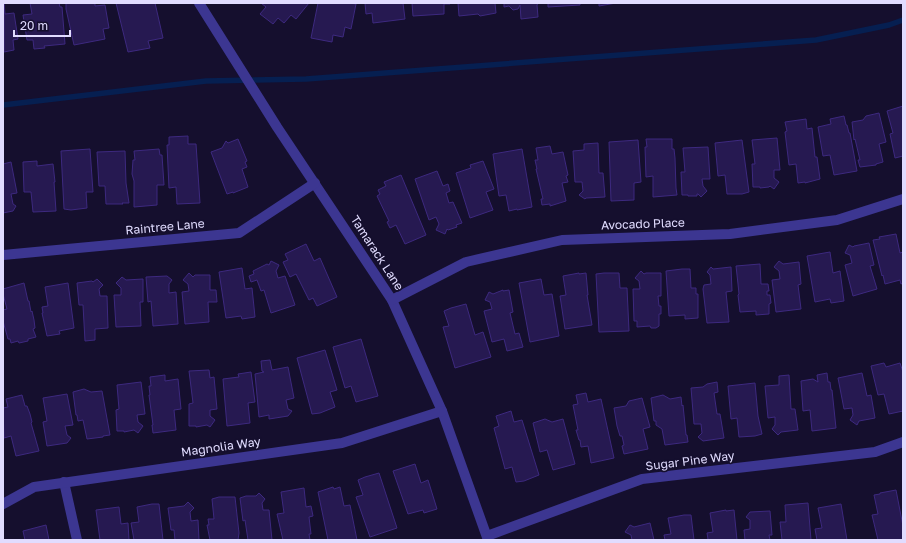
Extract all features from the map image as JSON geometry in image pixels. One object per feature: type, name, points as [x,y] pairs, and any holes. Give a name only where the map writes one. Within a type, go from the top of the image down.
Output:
[{"type":"street","name":"Tamarack Lane","points":[[199,3],[277,127],[392,300],[442,411],[488,538]]},
{"type":"street","name":"Raintree Lane","points":[[3,255],[239,233],[315,183]]},
{"type":"street","name":"Avocado Place","points":[[392,300],[466,262],[562,240],[738,233],[837,220],[903,199]]},
{"type":"street","name":"Magnolia Way","points":[[3,504],[34,487],[342,443],[442,411]]},
{"type":"street","name":"Sugar Pine Way","points":[[488,538],[642,479],[875,452],[903,442]]},
{"type":"street","points":[[64,482],[77,540]]},
{"type":"building","points":[[4,3],[5,14],[14,13],[18,39],[13,40],[14,50],[4,52]]},
{"type":"building","points":[[30,3],[59,3],[60,7],[62,7],[65,44],[44,46],[45,48],[34,49],[33,40],[27,40],[23,15],[32,14]]},
{"type":"building","points":[[66,3],[95,3],[95,6],[105,5],[109,28],[103,29],[105,39],[74,45]]},
{"type":"building","points":[[116,3],[155,3],[163,38],[148,41],[150,48],[128,52]]},
{"type":"building","points":[[261,3],[309,3],[296,19],[291,15],[284,23],[278,18],[273,24],[260,14],[266,7]]},
{"type":"building","points":[[318,3],[356,4],[351,29],[345,27],[343,37],[333,35],[332,42],[311,38]]},
{"type":"building","points":[[365,3],[403,3],[405,19],[373,23],[372,13],[366,14]]},
{"type":"building","points":[[412,3],[450,4],[444,4],[444,14],[413,16]]},
{"type":"building","points":[[458,3],[495,3],[496,13],[480,16],[478,14],[459,16]]},
{"type":"building","points":[[504,3],[538,3],[538,17],[521,19],[520,5],[518,9],[513,10],[509,6],[504,7]]},
{"type":"building","points":[[548,3],[580,3],[580,5],[548,7]]},
{"type":"building","points":[[599,3],[616,3],[599,6]]},
{"type":"building","points":[[903,106],[903,156],[895,158],[890,134],[893,133],[887,111]]},
{"type":"building","points":[[879,113],[886,142],[879,144],[883,162],[876,165],[860,167],[858,160],[860,160],[855,139],[854,140],[852,122],[863,120],[866,116]]},
{"type":"building","points":[[844,116],[850,133],[857,171],[834,175],[830,155],[823,156],[818,127],[831,124],[830,119]]},
{"type":"building","points":[[806,119],[807,129],[812,128],[815,157],[817,157],[820,179],[805,183],[798,183],[796,164],[789,165],[785,122]]},
{"type":"building","points":[[188,136],[188,144],[196,144],[200,203],[177,204],[176,187],[169,188],[167,145],[169,145],[169,137]]},
{"type":"building","points":[[777,138],[780,170],[774,170],[774,178],[779,182],[774,189],[770,186],[760,188],[753,187],[752,164],[755,164],[752,140]]},
{"type":"building","points":[[238,139],[247,161],[245,162],[247,167],[242,169],[248,187],[227,194],[211,152],[222,148],[226,141],[228,143]]},
{"type":"building","points":[[646,139],[672,139],[672,149],[674,149],[675,158],[677,195],[653,197],[653,176],[646,177]]},
{"type":"building","points":[[638,140],[641,182],[634,183],[634,200],[611,201],[609,142]]},
{"type":"building","points":[[742,140],[749,192],[742,194],[727,194],[725,175],[718,176],[715,143]]},
{"type":"building","points":[[598,143],[599,173],[603,173],[605,197],[585,199],[579,195],[583,191],[582,182],[575,182],[573,151],[584,150],[584,144]]},
{"type":"building","points":[[550,146],[552,154],[563,152],[568,182],[562,183],[566,201],[550,206],[550,204],[542,205],[541,199],[543,199],[535,160],[538,160],[536,148]]},
{"type":"building","points":[[708,147],[710,179],[702,179],[703,186],[707,191],[701,197],[698,194],[697,196],[682,195],[681,172],[685,172],[683,148]]},
{"type":"building","points":[[90,149],[93,192],[86,192],[87,208],[71,210],[64,209],[61,151]]},
{"type":"building","points":[[159,149],[160,155],[162,155],[164,185],[157,185],[157,205],[134,207],[134,181],[132,174],[133,160],[135,160],[134,151]]},
{"type":"building","points":[[522,149],[532,207],[509,211],[506,195],[499,196],[493,154]]},
{"type":"building","points":[[125,151],[126,183],[129,203],[106,204],[105,186],[99,186],[97,152]]},
{"type":"building","points":[[37,161],[37,166],[53,164],[56,211],[33,212],[31,192],[24,192],[23,162]]},
{"type":"building","points":[[483,161],[494,189],[486,192],[493,210],[470,218],[456,173],[471,168],[470,165]]},
{"type":"building","points":[[11,162],[17,193],[11,194],[13,204],[16,206],[13,211],[3,213],[3,164]]},
{"type":"building","points":[[437,171],[443,186],[448,184],[450,191],[446,193],[449,203],[453,202],[462,223],[456,225],[457,227],[447,229],[445,234],[436,230],[439,224],[436,217],[429,220],[415,179]]},
{"type":"building","points":[[401,175],[426,235],[405,244],[396,225],[390,228],[387,222],[389,221],[377,196],[380,194],[378,190],[386,186],[384,182]]},
{"type":"building","points":[[896,234],[900,253],[903,252],[903,283],[901,284],[900,280],[885,284],[873,240],[880,239],[879,237]]},
{"type":"building","points":[[869,243],[874,265],[870,266],[877,289],[853,296],[845,265],[852,263],[850,255],[845,253],[849,245],[853,247]]},
{"type":"building","points":[[306,244],[314,261],[320,258],[337,297],[317,306],[313,298],[309,300],[296,274],[290,277],[283,262],[288,260],[285,254]]},
{"type":"building","points":[[830,252],[833,273],[840,271],[844,301],[831,303],[830,299],[815,302],[807,256]]},
{"type":"building","points":[[271,261],[279,265],[276,271],[278,278],[285,276],[295,305],[271,313],[264,290],[261,291],[257,280],[251,282],[249,276],[254,274],[253,271],[267,264],[269,265]]},
{"type":"building","points":[[779,261],[783,264],[799,262],[801,284],[798,285],[801,309],[776,312],[772,280],[780,279],[779,271],[774,267]]},
{"type":"building","points":[[760,264],[761,284],[768,284],[769,291],[767,291],[767,295],[770,295],[771,303],[769,304],[769,314],[756,315],[756,311],[740,312],[736,266]]},
{"type":"building","points":[[711,267],[713,269],[731,267],[732,291],[726,292],[729,322],[707,323],[703,289],[704,285],[711,284],[710,275],[707,272]]},
{"type":"building","points":[[242,268],[245,289],[252,288],[255,317],[242,319],[241,316],[226,318],[219,272]]},
{"type":"building","points":[[690,269],[691,288],[696,288],[696,294],[698,294],[698,318],[685,319],[685,315],[669,316],[666,271]]},
{"type":"building","points":[[641,271],[644,274],[661,273],[661,296],[658,296],[659,306],[661,306],[661,314],[659,314],[659,326],[656,328],[651,328],[650,326],[637,327],[637,321],[634,321],[633,289],[640,289],[639,281],[635,278]]},
{"type":"building","points":[[189,273],[193,277],[195,275],[210,275],[210,290],[216,290],[217,302],[208,302],[209,322],[185,324],[182,292],[189,291],[188,284],[183,280]]},
{"type":"building","points":[[586,273],[587,295],[592,325],[565,329],[560,296],[566,295],[563,276]]},
{"type":"building","points":[[619,273],[620,288],[627,288],[629,331],[599,332],[596,274]]},
{"type":"building","points":[[167,276],[172,280],[169,284],[169,293],[176,292],[178,324],[153,326],[151,301],[148,302],[146,277]]},
{"type":"building","points":[[122,277],[126,280],[143,279],[143,302],[140,302],[141,326],[116,327],[114,295],[121,295],[121,288],[116,283]]},
{"type":"building","points":[[97,279],[103,285],[99,289],[100,296],[107,296],[108,328],[95,329],[95,340],[85,341],[83,305],[79,305],[77,283],[93,282]]},
{"type":"building","points":[[541,279],[544,295],[552,294],[559,336],[530,342],[519,283]]},
{"type":"building","points":[[24,283],[34,320],[35,328],[33,329],[36,337],[28,339],[28,341],[11,343],[10,339],[8,339],[3,321],[3,310],[7,309],[3,289]]},
{"type":"building","points":[[68,283],[74,328],[59,331],[60,334],[47,336],[42,313],[42,307],[48,306],[45,287]]},
{"type":"building","points":[[503,290],[509,290],[513,312],[510,313],[515,334],[519,333],[523,347],[507,351],[504,339],[492,342],[484,311],[492,309],[490,302],[485,300],[489,292],[493,294]]},
{"type":"building","points":[[466,304],[475,335],[483,332],[491,357],[455,368],[443,327],[449,326],[444,311]]},
{"type":"building","points":[[361,339],[378,396],[356,402],[351,386],[345,388],[333,347]]},
{"type":"building","points":[[325,350],[337,390],[330,392],[335,407],[320,413],[312,414],[297,358]]},
{"type":"building","points":[[270,360],[272,370],[288,367],[294,398],[286,400],[288,409],[292,411],[288,416],[269,419],[269,415],[259,417],[255,374],[264,372],[262,371],[261,361]]},
{"type":"building","points":[[884,363],[886,367],[900,363],[903,372],[903,411],[889,414],[884,394],[878,395],[871,366]]},
{"type":"building","points":[[209,370],[210,378],[214,377],[217,409],[210,410],[210,416],[215,420],[210,427],[207,425],[196,427],[189,426],[189,404],[193,403],[189,371]]},
{"type":"building","points":[[251,372],[255,402],[248,403],[250,423],[227,426],[223,379],[239,377],[238,374]]},
{"type":"building","points":[[827,373],[828,382],[830,382],[832,390],[836,428],[812,431],[810,410],[803,411],[801,381],[813,379],[818,382],[817,375]]},
{"type":"building","points":[[862,373],[867,396],[871,395],[875,418],[859,421],[857,425],[850,420],[853,415],[852,408],[844,409],[838,378]]},
{"type":"building","points":[[165,375],[165,381],[178,379],[181,409],[174,410],[176,430],[153,433],[149,395],[149,386],[151,386],[150,377]]},
{"type":"building","points":[[789,375],[791,409],[795,409],[798,430],[781,432],[778,435],[772,429],[775,425],[775,417],[768,418],[765,386],[779,385],[779,376]]},
{"type":"building","points":[[141,382],[145,414],[137,415],[138,422],[143,426],[138,433],[134,430],[124,432],[117,431],[116,410],[119,409],[117,385]]},
{"type":"building","points":[[717,382],[718,392],[714,393],[717,414],[720,414],[724,438],[703,441],[698,437],[702,433],[701,424],[694,424],[691,388],[703,387],[707,384]]},
{"type":"building","points":[[755,383],[758,416],[762,434],[739,437],[737,418],[731,419],[728,386]]},
{"type":"building","points":[[84,389],[91,392],[102,391],[110,435],[87,439],[83,420],[78,421],[76,415],[73,392]]},
{"type":"building","points":[[586,393],[588,402],[601,399],[614,458],[591,463],[588,446],[581,447],[576,430],[578,430],[573,405],[578,404],[576,395]]},
{"type":"building","points":[[67,394],[73,425],[65,426],[67,435],[71,438],[67,443],[47,446],[43,422],[47,421],[43,398]]},
{"type":"building","points":[[22,395],[25,406],[27,406],[30,414],[39,451],[16,456],[11,436],[4,438],[3,408],[8,407],[6,399]]},
{"type":"building","points":[[663,395],[670,399],[681,397],[688,442],[665,445],[662,429],[656,425],[656,421],[654,421],[651,398]]},
{"type":"building","points":[[642,398],[650,427],[643,429],[648,449],[624,454],[622,446],[624,445],[622,436],[620,436],[617,426],[614,408],[626,406],[629,401]]},
{"type":"building","points":[[511,411],[514,422],[522,420],[539,475],[524,481],[516,482],[512,467],[505,469],[494,428],[499,426],[496,416]]},
{"type":"building","points":[[545,419],[552,422],[563,419],[575,464],[553,470],[547,450],[540,452],[533,423]]},
{"type":"building","points":[[415,464],[421,483],[428,480],[437,509],[424,513],[423,510],[408,514],[393,471]]},
{"type":"building","points":[[379,473],[397,528],[370,537],[356,497],[363,495],[358,480]]},
{"type":"building","points":[[333,487],[334,489],[340,487],[344,506],[350,505],[357,540],[328,540],[318,492]]},
{"type":"building","points":[[304,488],[306,507],[311,506],[313,516],[309,517],[311,534],[309,534],[310,540],[283,540],[277,514],[284,513],[281,492]]},
{"type":"building","points":[[896,490],[903,526],[903,540],[878,540],[872,515],[878,514],[874,495]]},
{"type":"building","points":[[259,493],[265,499],[262,503],[263,510],[269,510],[272,540],[248,540],[245,520],[243,521],[240,498],[246,496],[256,496]]},
{"type":"building","points":[[219,497],[235,497],[239,533],[238,540],[210,540],[207,525],[209,525],[208,519],[214,519],[212,499]]},
{"type":"building","points":[[188,502],[194,508],[190,512],[191,521],[198,520],[199,540],[175,540],[174,530],[171,530],[168,508],[184,506]]},
{"type":"building","points":[[808,503],[811,540],[782,540],[780,522],[786,522],[785,505]]},
{"type":"building","points":[[159,504],[163,540],[134,540],[131,523],[139,522],[137,507]]},
{"type":"building","points":[[841,504],[847,540],[817,540],[815,529],[822,528],[818,508]]},
{"type":"building","points":[[119,507],[121,524],[128,523],[129,540],[100,540],[96,510]]},
{"type":"building","points":[[734,510],[737,540],[706,540],[708,539],[707,533],[713,532],[710,513]]},
{"type":"building","points":[[770,511],[772,535],[769,535],[770,540],[745,540],[744,530],[750,529],[750,520],[746,517],[750,512]]},
{"type":"building","points":[[691,515],[694,540],[665,540],[664,535],[671,534],[668,518]]},
{"type":"building","points":[[650,523],[654,540],[632,540],[631,535],[625,532],[630,525],[634,527]]},
{"type":"building","points":[[46,525],[49,540],[25,540],[23,531]]},
{"type":"waterway","points":[[3,105],[206,81],[306,79],[816,40],[889,25],[903,20]]}]
